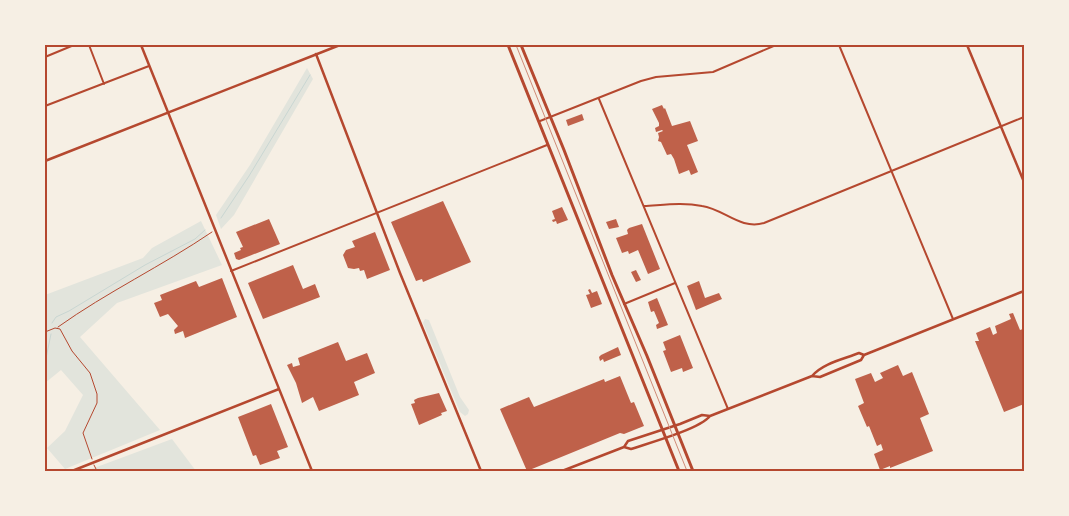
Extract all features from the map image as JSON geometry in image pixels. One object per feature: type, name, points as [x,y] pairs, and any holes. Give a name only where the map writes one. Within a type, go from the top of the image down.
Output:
[{"type":"main road","points":[[508,45],[679,471]]},
{"type":"main road","points":[[521,45],[693,471]]},
{"type":"street","points":[[45,56],[74,45]]},
{"type":"street","points":[[88,45],[104,84]]},
{"type":"street","points":[[141,45],[312,471]]},
{"type":"street","points":[[45,161],[340,45]]},
{"type":"street","points":[[538,122],[656,77],[713,72],[776,45]]},
{"type":"street","points":[[839,45],[953,319]]},
{"type":"street","points":[[967,45],[1024,182]]},
{"type":"street","points":[[316,54],[377,214],[481,471]]},
{"type":"street","points":[[45,106],[149,66]]},
{"type":"street","points":[[600,99],[728,409]]},
{"type":"street","points":[[644,206],[688,204],[705,206],[743,223],[754,225],[1024,117]]},
{"type":"street","points":[[231,271],[548,145]]},
{"type":"street","points":[[624,304],[675,283]]},
{"type":"street","points":[[562,471],[624,447],[628,441],[702,415],[710,416],[812,376],[818,370],[859,353],[864,355],[1024,291]]},
{"type":"street","points":[[812,376],[820,377],[862,360],[864,355]]},
{"type":"street","points":[[72,471],[279,390]]},
{"type":"street","points":[[624,447],[631,449],[677,433],[706,422],[710,416]]},
{"type":"path","points":[[45,332],[58,328],[103,297],[216,232]]},
{"type":"path","points":[[58,328],[72,351],[90,373],[97,394],[97,403],[83,433],[93,461]]},
{"type":"path","points":[[94,464],[97,471]]},
{"type":"shaded area","points":[[307,68],[313,79],[234,215],[221,229],[216,215],[250,165]]},
{"type":"shaded area","points":[[201,221],[222,265],[117,303],[80,337],[160,430],[65,469],[47,448],[65,431],[83,395],[61,370],[45,383],[45,295],[143,258],[152,248]]},
{"type":"shaded area","points":[[425,319],[429,320],[460,397],[469,410],[465,416],[460,412],[423,323]]},
{"type":"shaded area","points":[[172,439],[196,471],[86,471]]},
{"type":"building","points":[[662,105],[672,126],[690,121],[698,141],[687,145],[698,172],[691,175],[689,170],[679,174],[671,154],[667,155],[661,142],[658,141],[658,133],[663,131],[656,132],[655,128],[659,126],[659,123],[652,109]]},
{"type":"building","points":[[582,114],[584,120],[568,126],[566,120]]},
{"type":"building","points":[[443,201],[471,262],[423,282],[422,279],[416,281],[391,222]]},
{"type":"building","points":[[562,207],[568,220],[557,224],[556,221],[553,222],[552,220],[555,219],[552,211]]},
{"type":"building","points":[[269,219],[280,244],[239,260],[236,259],[234,253],[243,247],[236,232]]},
{"type":"building","points":[[616,219],[619,227],[609,229],[606,222]]},
{"type":"building","points":[[642,224],[660,269],[648,274],[638,250],[629,254],[628,251],[622,253],[616,238],[628,234],[627,230],[629,228]]},
{"type":"building","points":[[375,232],[390,270],[367,279],[364,270],[348,268],[343,255],[346,250],[355,247],[352,241]]},
{"type":"building","points":[[293,265],[303,289],[315,284],[320,297],[263,319],[248,283]]},
{"type":"building","points":[[636,270],[641,280],[636,282],[631,272]]},
{"type":"building","points":[[222,278],[237,317],[185,338],[183,331],[175,334],[174,330],[178,326],[168,314],[160,317],[154,303],[162,300],[160,295],[196,281],[199,287]]},
{"type":"building","points":[[699,281],[705,298],[719,293],[722,299],[696,310],[687,286]]},
{"type":"building","points":[[590,289],[592,293],[597,291],[602,304],[591,308],[586,295],[590,294],[588,290]]},
{"type":"building","points":[[657,298],[668,325],[657,329],[656,325],[659,323],[654,311],[651,312],[648,302]]},
{"type":"building","points":[[1013,313],[1020,330],[1023,329],[1024,332],[1024,404],[1004,412],[975,341],[979,341],[976,333],[990,327],[993,335],[997,333],[995,326],[1011,319],[1009,314]]},
{"type":"building","points":[[680,335],[693,368],[683,372],[682,368],[671,372],[663,351],[666,350],[663,342]]},
{"type":"building","points":[[338,342],[346,361],[367,353],[375,373],[354,382],[359,395],[319,411],[313,397],[302,403],[296,383],[287,365],[292,363],[293,367],[300,365],[298,358]]},
{"type":"building","points":[[618,347],[621,355],[604,362],[603,359],[600,361],[599,357],[601,355]]},
{"type":"building","points":[[898,365],[903,376],[912,372],[929,414],[920,418],[933,451],[880,470],[874,454],[883,450],[881,444],[877,446],[858,406],[864,403],[855,379],[871,373],[875,382],[883,378],[880,373]]},
{"type":"building","points":[[620,376],[631,403],[634,402],[644,426],[624,434],[620,433],[527,471],[500,409],[529,397],[534,407],[604,379],[605,382]]},
{"type":"building","points":[[439,393],[447,411],[419,425],[411,404],[415,403],[414,400],[418,398]]},
{"type":"building","points":[[271,404],[288,447],[277,451],[280,458],[260,465],[256,455],[253,456],[238,417]]},
{"type":"waterway","points":[[221,218],[249,176],[310,75]]},
{"type":"waterway","points":[[52,323],[56,317],[145,265],[195,239],[205,230]]},
{"type":"waterway","points":[[45,363],[51,334]]},
{"type":"tram line","points":[[516,45],[687,471]]}]
